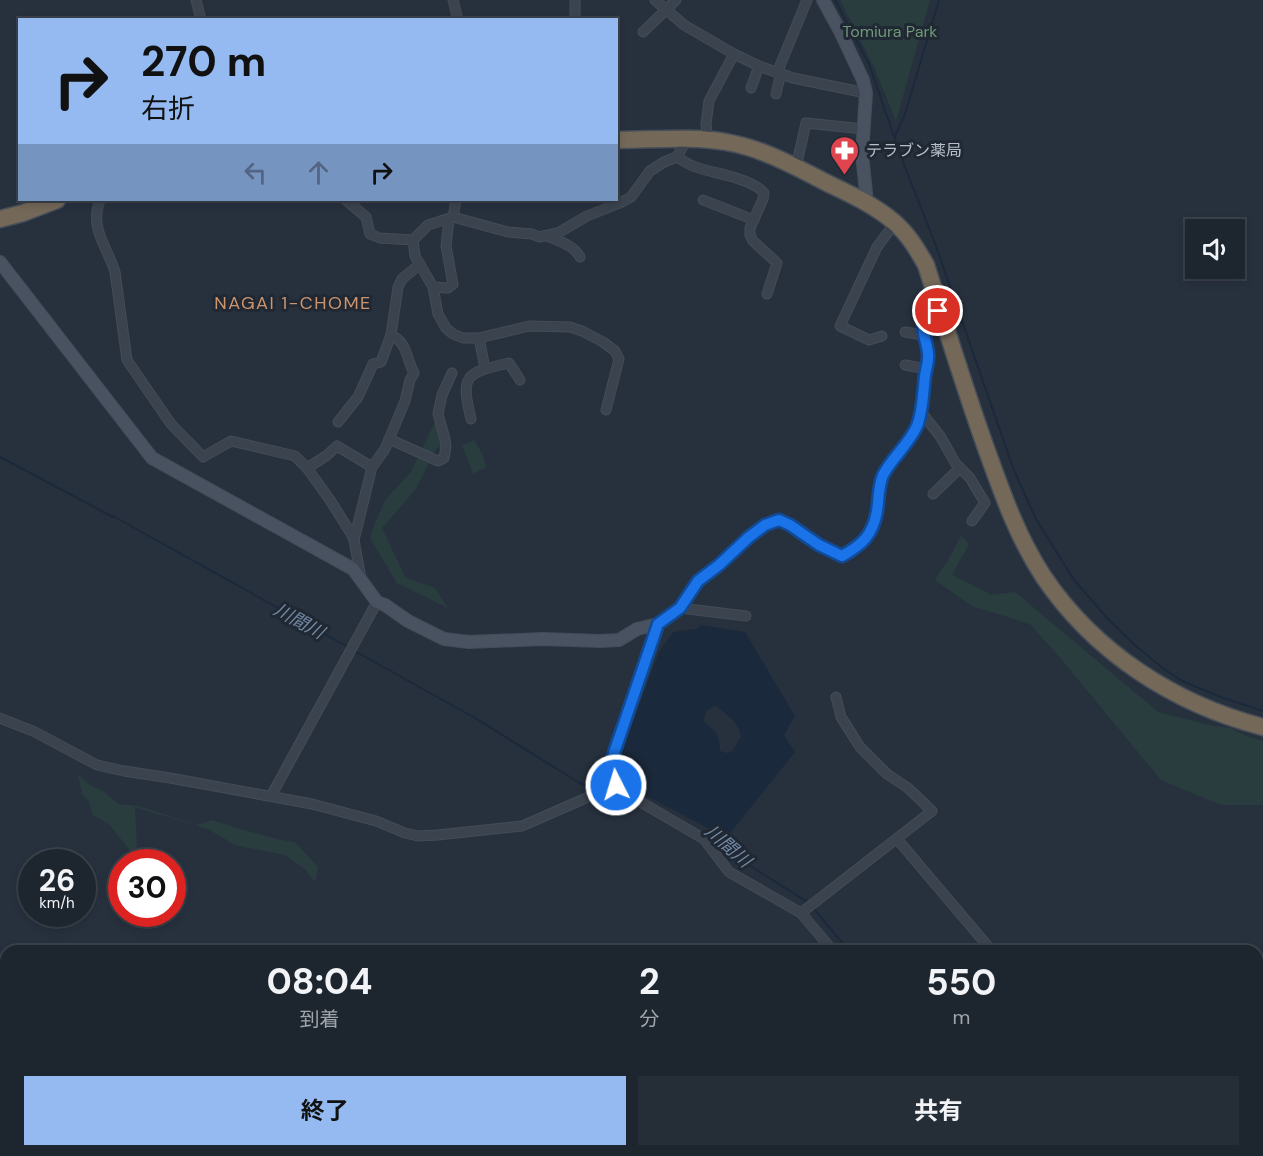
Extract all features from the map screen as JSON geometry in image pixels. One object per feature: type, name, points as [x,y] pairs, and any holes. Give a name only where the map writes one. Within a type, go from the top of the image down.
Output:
[{"type":"highway","points":[[618,140],[708,140],[742,145],[796,167],[867,203],[895,222],[906,234],[926,266],[964,387],[1010,516],[1043,576],[1094,636],[1134,669],[1194,704],[1263,727]]},
{"type":"highway","points":[[0,219],[24,213],[54,201]]},
{"type":"street","points":[[196,0],[200,18]]},
{"type":"street","points":[[453,0],[458,18]]},
{"type":"street","points":[[575,0],[575,18]]},
{"type":"street","points":[[655,0],[684,25],[759,66],[793,78],[866,93]]},
{"type":"street","points":[[643,32],[676,0]]},
{"type":"street","points":[[776,94],[779,73],[807,0]]},
{"type":"street","points":[[823,0],[863,80],[866,93],[862,154],[867,203]]},
{"type":"street","points":[[708,140],[706,124],[710,101],[734,54]]},
{"type":"street","points":[[752,88],[759,66]]},
{"type":"street","points":[[796,167],[806,123],[864,129]]},
{"type":"street","points":[[347,201],[366,217],[370,234],[380,238],[413,240],[428,225],[451,218],[508,232],[532,234],[539,237],[547,236],[558,233],[587,216],[631,197],[650,171],[677,157],[683,146],[683,140]]},
{"type":"street","points":[[677,157],[693,166],[723,174],[759,188],[764,193],[750,228],[750,235],[753,242],[777,263],[767,294]]},
{"type":"street","points":[[703,200],[754,220]]},
{"type":"street","points":[[100,201],[97,208],[97,229],[115,272],[127,360],[171,424],[203,456],[231,441],[295,456],[307,468],[330,500],[354,540],[361,578]]},
{"type":"street","points":[[433,287],[448,288],[453,284],[446,246],[456,201]]},
{"type":"street","points":[[882,336],[869,340],[840,326],[877,247],[895,222]]},
{"type":"street","points":[[547,236],[570,246],[578,252],[580,257]]},
{"type":"street","points":[[413,240],[415,256],[433,287],[438,314],[446,328],[453,334],[463,338],[478,338],[529,326],[570,327],[603,342],[615,351],[619,359],[606,410]]},
{"type":"street","points":[[0,262],[152,458],[353,569],[377,602],[408,621],[444,639],[469,642],[542,639],[619,640],[637,629],[658,624],[680,608],[698,581],[749,537],[765,525],[779,520],[819,545],[842,556],[857,548],[867,537],[873,524],[883,475],[916,427],[921,412],[928,355],[924,321],[929,314],[940,309]]},
{"type":"street","points":[[338,422],[358,397],[373,364],[381,362],[391,335],[398,287],[402,279],[420,264]]},
{"type":"street","points":[[904,332],[924,335]]},
{"type":"street","points":[[354,540],[372,467],[385,449],[414,373],[406,350],[399,339],[391,335]]},
{"type":"street","points":[[478,338],[485,368]]},
{"type":"street","points":[[471,419],[466,400],[466,383],[472,375],[485,368],[509,363],[520,380]]},
{"type":"street","points":[[905,365],[926,369]]},
{"type":"street","points":[[389,439],[438,460],[444,458],[446,439],[438,414],[442,395],[452,373]]},
{"type":"street","points":[[921,412],[940,436],[956,464],[970,478],[985,503],[972,521]]},
{"type":"street","points":[[307,468],[337,446],[372,467]]},
{"type":"street","points":[[933,494],[960,468]]},
{"type":"street","points":[[271,796],[377,602]]},
{"type":"street","points":[[680,608],[746,616]]},
{"type":"street","points":[[658,624],[614,753],[611,769],[616,785],[625,793],[704,839],[729,872],[801,913],[828,945]]},
{"type":"street","points":[[801,913],[932,811],[908,788],[887,774],[860,747],[841,717],[836,697]]},
{"type":"street","points":[[0,718],[35,732],[97,765],[312,804],[376,821],[418,836],[522,826],[616,785]]},
{"type":"street","points":[[897,839],[987,945]]},
{"type":"green space","name":"Tomiura Park","points":[[840,0],[930,0],[896,121],[874,67]]},
{"type":"green space","points":[[436,420],[442,446],[436,449],[416,489],[382,528],[405,577],[435,588],[448,608],[397,583],[370,538],[386,499],[411,472]]},
{"type":"green space","points":[[474,440],[483,455],[486,467],[473,474],[462,445]]},
{"type":"green space","points":[[961,535],[969,544],[952,575],[991,595],[1015,592],[1158,712],[1213,726],[1231,728],[1263,741],[1263,805],[1221,805],[1161,780],[1030,624],[972,606],[935,580]]},
{"type":"green space","points":[[78,774],[118,804],[139,806],[196,825],[213,820],[295,842],[318,867],[315,882],[305,869],[285,855],[235,845],[208,829],[135,807],[137,849],[129,849],[110,825],[92,814],[89,801],[82,794]]},
{"type":"water","points":[[701,625],[745,632],[795,716],[784,735],[795,752],[727,837],[635,790],[626,784],[620,767],[621,754],[659,652],[673,632],[696,629]],"holes":[[[715,706],[728,715],[740,731],[741,736],[733,750],[727,753],[720,751],[716,733],[703,721],[707,710]]]},
{"type":"waterway","points":[[835,0],[869,64],[903,162],[936,246],[1013,468],[1036,519],[1074,580],[1109,620],[1137,647],[1182,681],[1263,711]]},
{"type":"waterway","points":[[895,136],[905,114],[939,0]]},
{"type":"waterway","name":"川間川","points":[[0,457],[113,516],[348,647]]},
{"type":"waterway","name":"川間川","points":[[353,650],[475,718],[578,782],[587,786],[595,783]]},
{"type":"waterway","name":"川間川","points":[[714,831],[733,855],[809,903]]},
{"type":"waterway","name":"川間川","points":[[814,909],[844,945]]},
{"type":"place","name":"テラブン薬局","points":[[845,176]]},
{"type":"district","name":"NAGAI 1-CHOME","points":[[293,303]]},
{"type":"route","points":[[616,785],[611,769],[614,753],[658,624],[680,608],[698,581],[749,537],[765,525],[779,520],[819,545],[842,556],[857,548],[867,537],[873,524],[883,475],[916,427],[921,412],[928,355],[923,330],[924,321],[929,314],[938,311]]}]
